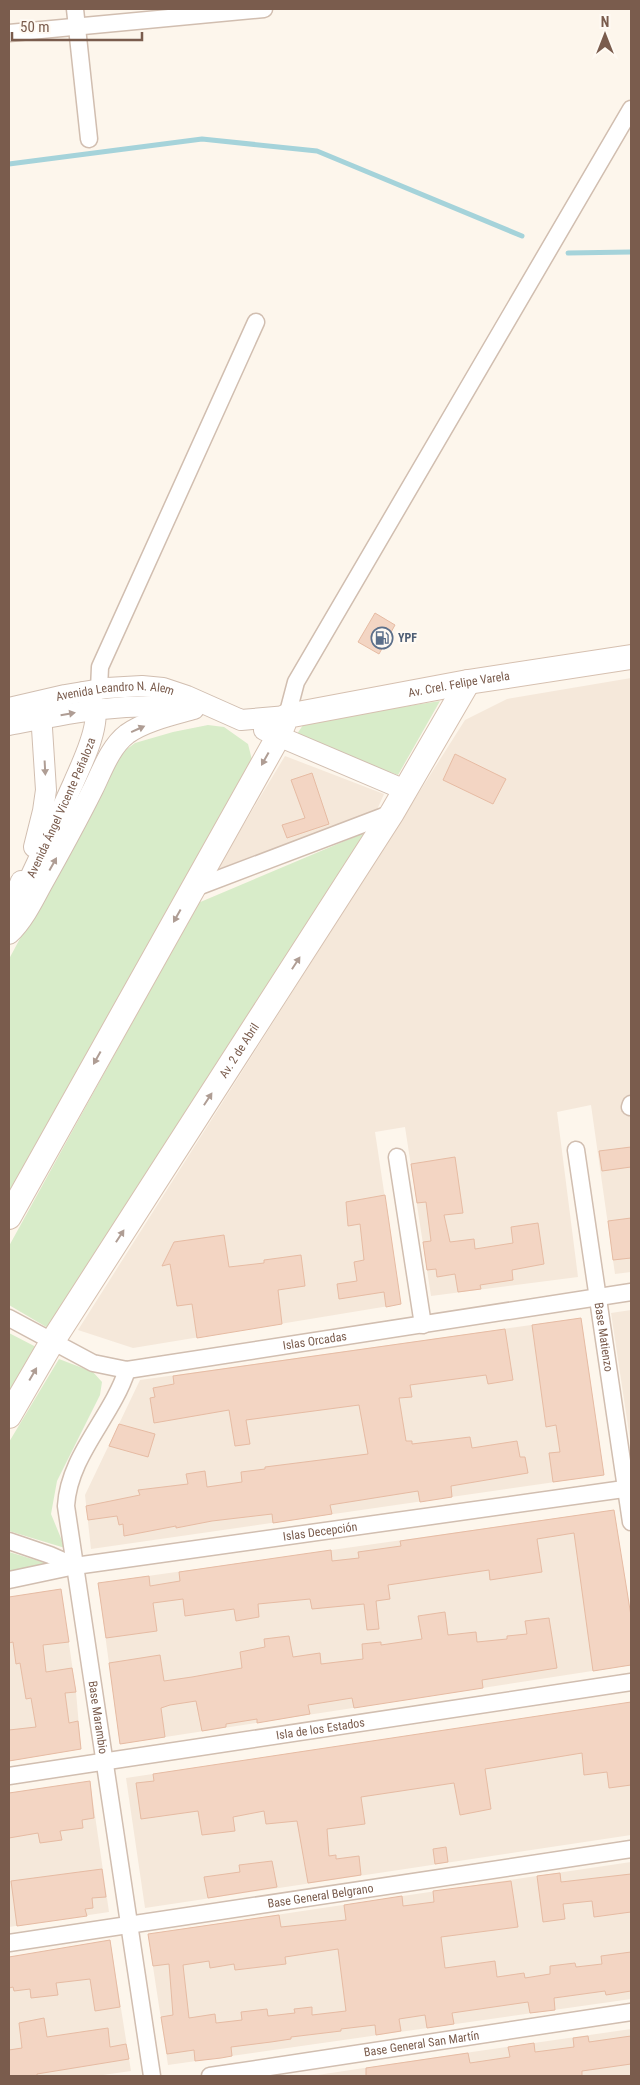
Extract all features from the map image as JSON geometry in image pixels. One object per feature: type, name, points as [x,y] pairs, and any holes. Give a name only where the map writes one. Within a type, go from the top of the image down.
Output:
[{"type":"main road","name":"Av. Crel. Felipe Varela","points":[[282,726],[468,682],[631,657]]},
{"type":"main road","name":"Av. 2 de Abril","points":[[9,1416],[52,1342],[392,814],[468,682]]},
{"type":"main road","points":[[9,1216],[282,726]]},
{"type":"street","points":[[75,9],[89,138]]},
{"type":"street","points":[[9,34],[264,9]]},
{"type":"street","points":[[405,790],[282,726],[296,682],[631,109]]},
{"type":"street","points":[[9,911],[29,862],[43,812],[46,790],[40,713],[45,707],[85,692],[100,667],[256,322]]},
{"type":"street","name":"Avenida Leandro N. Alem","points":[[9,708],[85,692],[142,686],[163,688],[187,696],[241,720],[282,726]]},
{"type":"street","points":[[85,692],[95,709]]},
{"type":"street","name":"Avenida Leandro N. Alem","points":[[9,725],[95,709],[142,705],[218,710]]},
{"type":"street","name":"Avenida Ángel Vicente Peñaloza","points":[[9,923],[60,814],[91,740],[95,722],[95,709]]},
{"type":"street","points":[[9,934],[16,927],[40,887],[73,828],[110,754],[120,740],[138,728],[194,709]]},
{"type":"street","points":[[192,889],[392,814]]},
{"type":"street","name":"Base Matienzo","points":[[576,1150],[597,1298],[628,1489],[631,1522]]},
{"type":"street","points":[[397,1157],[423,1325]]},
{"type":"street","name":"Islas Orcadas","points":[[9,1318],[93,1364],[127,1370],[631,1292]]},
{"type":"street","name":"Base Marambio","points":[[127,1370],[118,1395],[72,1473],[67,1489],[66,1506],[152,2076]]},
{"type":"street","name":"Islas Decepción","points":[[9,1580],[75,1566],[628,1489]]},
{"type":"street","points":[[9,1541],[75,1566]]},
{"type":"street","name":"Isla de los Estados","points":[[9,1776],[631,1682]]},
{"type":"street","name":"Base General Belgrano","points":[[9,1943],[631,1850]]},
{"type":"street","name":"Base General San Martín","points":[[210,2076],[631,2012]]},
{"type":"shaded area","points":[[631,678],[631,1272],[615,1274],[591,1105],[557,1112],[578,1277],[431,1296],[405,1127],[375,1132],[401,1304],[133,1348],[78,1330],[465,720],[507,699]]},
{"type":"shaded area","points":[[285,756],[384,794],[376,812],[215,872]]},
{"type":"shaded area","points":[[631,1310],[631,1446],[611,1313]]},
{"type":"shaded area","points":[[581,1318],[604,1475],[91,1549],[85,1495],[140,1380]]},
{"type":"shaded area","points":[[614,1510],[631,1617],[631,1665],[120,1744],[98,1583]]},
{"type":"shaded area","points":[[61,1589],[76,1692],[81,1749],[9,1761],[9,1597]]},
{"type":"shaded area","points":[[631,1702],[631,1835],[145,1908],[126,1778]]},
{"type":"shaded area","points":[[90,1781],[109,1912],[9,1927],[9,1793]]},
{"type":"shaded area","points":[[631,1862],[631,1999],[168,2065],[148,1934]]},
{"type":"shaded area","points":[[110,1940],[131,2071],[96,2076],[9,2076],[9,1957]]},
{"type":"shaded area","points":[[631,2029],[631,2076],[311,2076],[444,2056]]},
{"type":"green space","points":[[440,701],[398,775],[295,737],[305,722]]},
{"type":"green space","points":[[208,725],[224,727],[248,744],[252,760],[9,1196],[9,959],[119,755],[135,743],[173,732]]},
{"type":"green space","points":[[373,829],[48,1328],[9,1305],[9,1246],[198,903]]},
{"type":"green space","points":[[9,1333],[38,1348],[9,1396]]},
{"type":"green space","points":[[59,1359],[93,1372],[102,1382],[100,1395],[57,1481],[51,1514],[65,1548],[9,1531],[9,1442]]},
{"type":"green space","points":[[9,1552],[52,1565],[9,1573]]},
{"type":"building","points":[[375,613],[395,625],[379,654],[358,642]]},
{"type":"building","points":[[455,754],[506,779],[493,804],[443,780]]},
{"type":"building","points":[[312,773],[329,824],[287,838],[282,825],[305,818],[291,780]]},
{"type":"building","points":[[631,1147],[631,1167],[602,1171],[599,1151]]},
{"type":"building","points":[[455,1157],[463,1213],[444,1215],[450,1242],[474,1239],[475,1249],[513,1243],[511,1227],[538,1223],[544,1264],[512,1270],[513,1280],[480,1285],[481,1289],[458,1292],[455,1274],[437,1277],[436,1269],[427,1270],[423,1242],[431,1241],[426,1202],[417,1203],[411,1164]]},
{"type":"building","points":[[385,1195],[401,1304],[386,1307],[384,1292],[339,1299],[337,1284],[357,1281],[354,1262],[364,1260],[360,1224],[348,1226],[346,1202]]},
{"type":"building","points":[[631,1218],[631,1258],[613,1260],[608,1221]]},
{"type":"building","points":[[224,1235],[229,1267],[264,1263],[264,1260],[301,1255],[305,1286],[278,1290],[282,1324],[197,1338],[192,1304],[177,1306],[170,1264],[162,1266],[174,1242]]},
{"type":"building","points":[[581,1318],[604,1475],[553,1482],[549,1453],[560,1452],[556,1425],[546,1427],[532,1325]]},
{"type":"building","points":[[505,1329],[513,1380],[488,1384],[486,1375],[410,1385],[412,1397],[399,1398],[406,1441],[412,1441],[412,1444],[470,1437],[472,1448],[517,1441],[520,1457],[525,1457],[528,1473],[451,1486],[452,1497],[420,1502],[418,1491],[330,1505],[332,1514],[273,1523],[272,1514],[212,1521],[176,1528],[176,1526],[124,1536],[123,1524],[119,1525],[117,1516],[88,1520],[86,1506],[140,1495],[138,1490],[188,1484],[186,1474],[205,1471],[207,1487],[242,1482],[241,1472],[265,1469],[265,1467],[368,1454],[359,1405],[246,1420],[250,1444],[235,1446],[229,1410],[154,1423],[150,1398],[155,1397],[153,1388],[174,1384],[173,1376]]},
{"type":"building","points":[[119,1424],[155,1434],[148,1457],[109,1446]]},
{"type":"building","points":[[614,1510],[631,1616],[631,1665],[593,1671],[574,1533],[537,1539],[542,1572],[490,1580],[489,1570],[388,1585],[390,1599],[376,1601],[379,1629],[367,1630],[364,1604],[312,1609],[310,1599],[258,1604],[259,1617],[236,1621],[234,1609],[185,1616],[183,1599],[153,1603],[157,1631],[106,1638],[98,1583],[149,1576],[150,1586],[180,1581],[179,1572],[331,1550],[332,1561],[359,1558],[358,1552],[401,1546],[400,1541]]},
{"type":"building","points":[[61,1589],[69,1642],[43,1645],[46,1672],[72,1668],[76,1692],[65,1693],[69,1723],[78,1721],[81,1749],[9,1761],[9,1730],[36,1727],[31,1698],[26,1699],[20,1663],[16,1664],[13,1642],[9,1643],[9,1597]]},
{"type":"building","points":[[445,1612],[448,1635],[476,1632],[477,1642],[507,1639],[507,1636],[527,1634],[525,1621],[549,1618],[557,1668],[482,1680],[483,1688],[354,1708],[352,1698],[308,1705],[310,1714],[257,1723],[257,1719],[226,1724],[226,1727],[202,1731],[196,1701],[170,1705],[161,1708],[165,1737],[120,1744],[109,1663],[160,1655],[164,1681],[192,1677],[242,1668],[240,1652],[265,1647],[264,1639],[289,1636],[293,1657],[320,1653],[321,1664],[363,1659],[362,1644],[381,1642],[381,1645],[422,1639],[418,1616]]},
{"type":"building","points":[[631,1702],[631,1785],[609,1788],[607,1772],[584,1775],[582,1753],[485,1769],[491,1809],[460,1815],[454,1783],[361,1797],[365,1824],[327,1829],[329,1856],[336,1855],[336,1859],[359,1856],[361,1875],[308,1883],[297,1821],[266,1824],[264,1811],[233,1817],[235,1831],[202,1835],[198,1811],[141,1819],[136,1783],[154,1781],[153,1774]]},
{"type":"building","points":[[90,1781],[94,1818],[82,1820],[83,1828],[60,1831],[62,1840],[40,1843],[38,1833],[9,1838],[9,1793]]},
{"type":"building","points":[[446,1847],[448,1862],[435,1864],[433,1849]]},
{"type":"building","points":[[272,1861],[277,1887],[208,1898],[204,1877],[240,1872],[239,1865]]},
{"type":"building","points":[[102,1869],[106,1897],[92,1898],[93,1908],[85,1909],[87,1916],[17,1926],[11,1881]]},
{"type":"building","points":[[560,1873],[561,1882],[631,1874],[631,1912],[594,1917],[592,1901],[563,1904],[565,1919],[543,1922],[537,1876]]},
{"type":"building","points":[[511,1881],[518,1927],[441,1937],[445,1968],[495,1961],[497,1977],[524,1973],[525,1978],[550,1974],[550,1966],[575,1963],[576,1967],[602,1964],[601,1956],[631,1952],[631,1991],[606,1995],[605,1991],[554,1998],[555,2010],[530,2013],[528,2002],[452,2013],[454,2024],[427,2028],[425,2015],[399,2019],[401,2031],[376,2035],[375,2025],[341,2029],[341,2031],[231,2047],[232,2056],[221,2058],[195,2061],[194,2050],[167,2054],[161,2017],[173,2015],[169,1964],[153,1966],[148,1934],[279,1915],[281,1927],[346,1920],[344,1905],[402,1896],[403,1906],[434,1902],[433,1891]],"holes":[[[338,1949],[346,2011],[312,2015],[312,2007],[294,2009],[295,2013],[268,2016],[267,2009],[241,2012],[242,2020],[216,2023],[215,2014],[189,2018],[183,1965],[209,1961],[210,1968],[234,1964],[235,1970],[286,1964],[285,1957]]]},
{"type":"building","points":[[110,1940],[120,2007],[95,2011],[90,1979],[56,1983],[58,1995],[31,1998],[30,1989],[14,1991],[13,1987],[9,1988],[9,1957]]},
{"type":"building","points":[[44,2018],[47,2037],[108,2028],[110,2047],[126,2044],[129,2059],[37,2074],[37,2076],[9,2076],[9,2050],[22,2048],[19,2023]]},
{"type":"building","points":[[588,2036],[589,2042],[631,2036],[631,2064],[582,2071],[582,2076],[366,2076],[366,2068],[468,2053],[470,2063],[510,2057],[508,2047],[534,2043],[535,2052],[574,2047],[573,2038]]},
{"type":"waterway","points":[[9,164],[202,139],[317,151],[522,236]]},
{"type":"waterway","points":[[568,253],[631,252]]},
{"type":"place","name":"YPF","points":[[382,638]]}]
